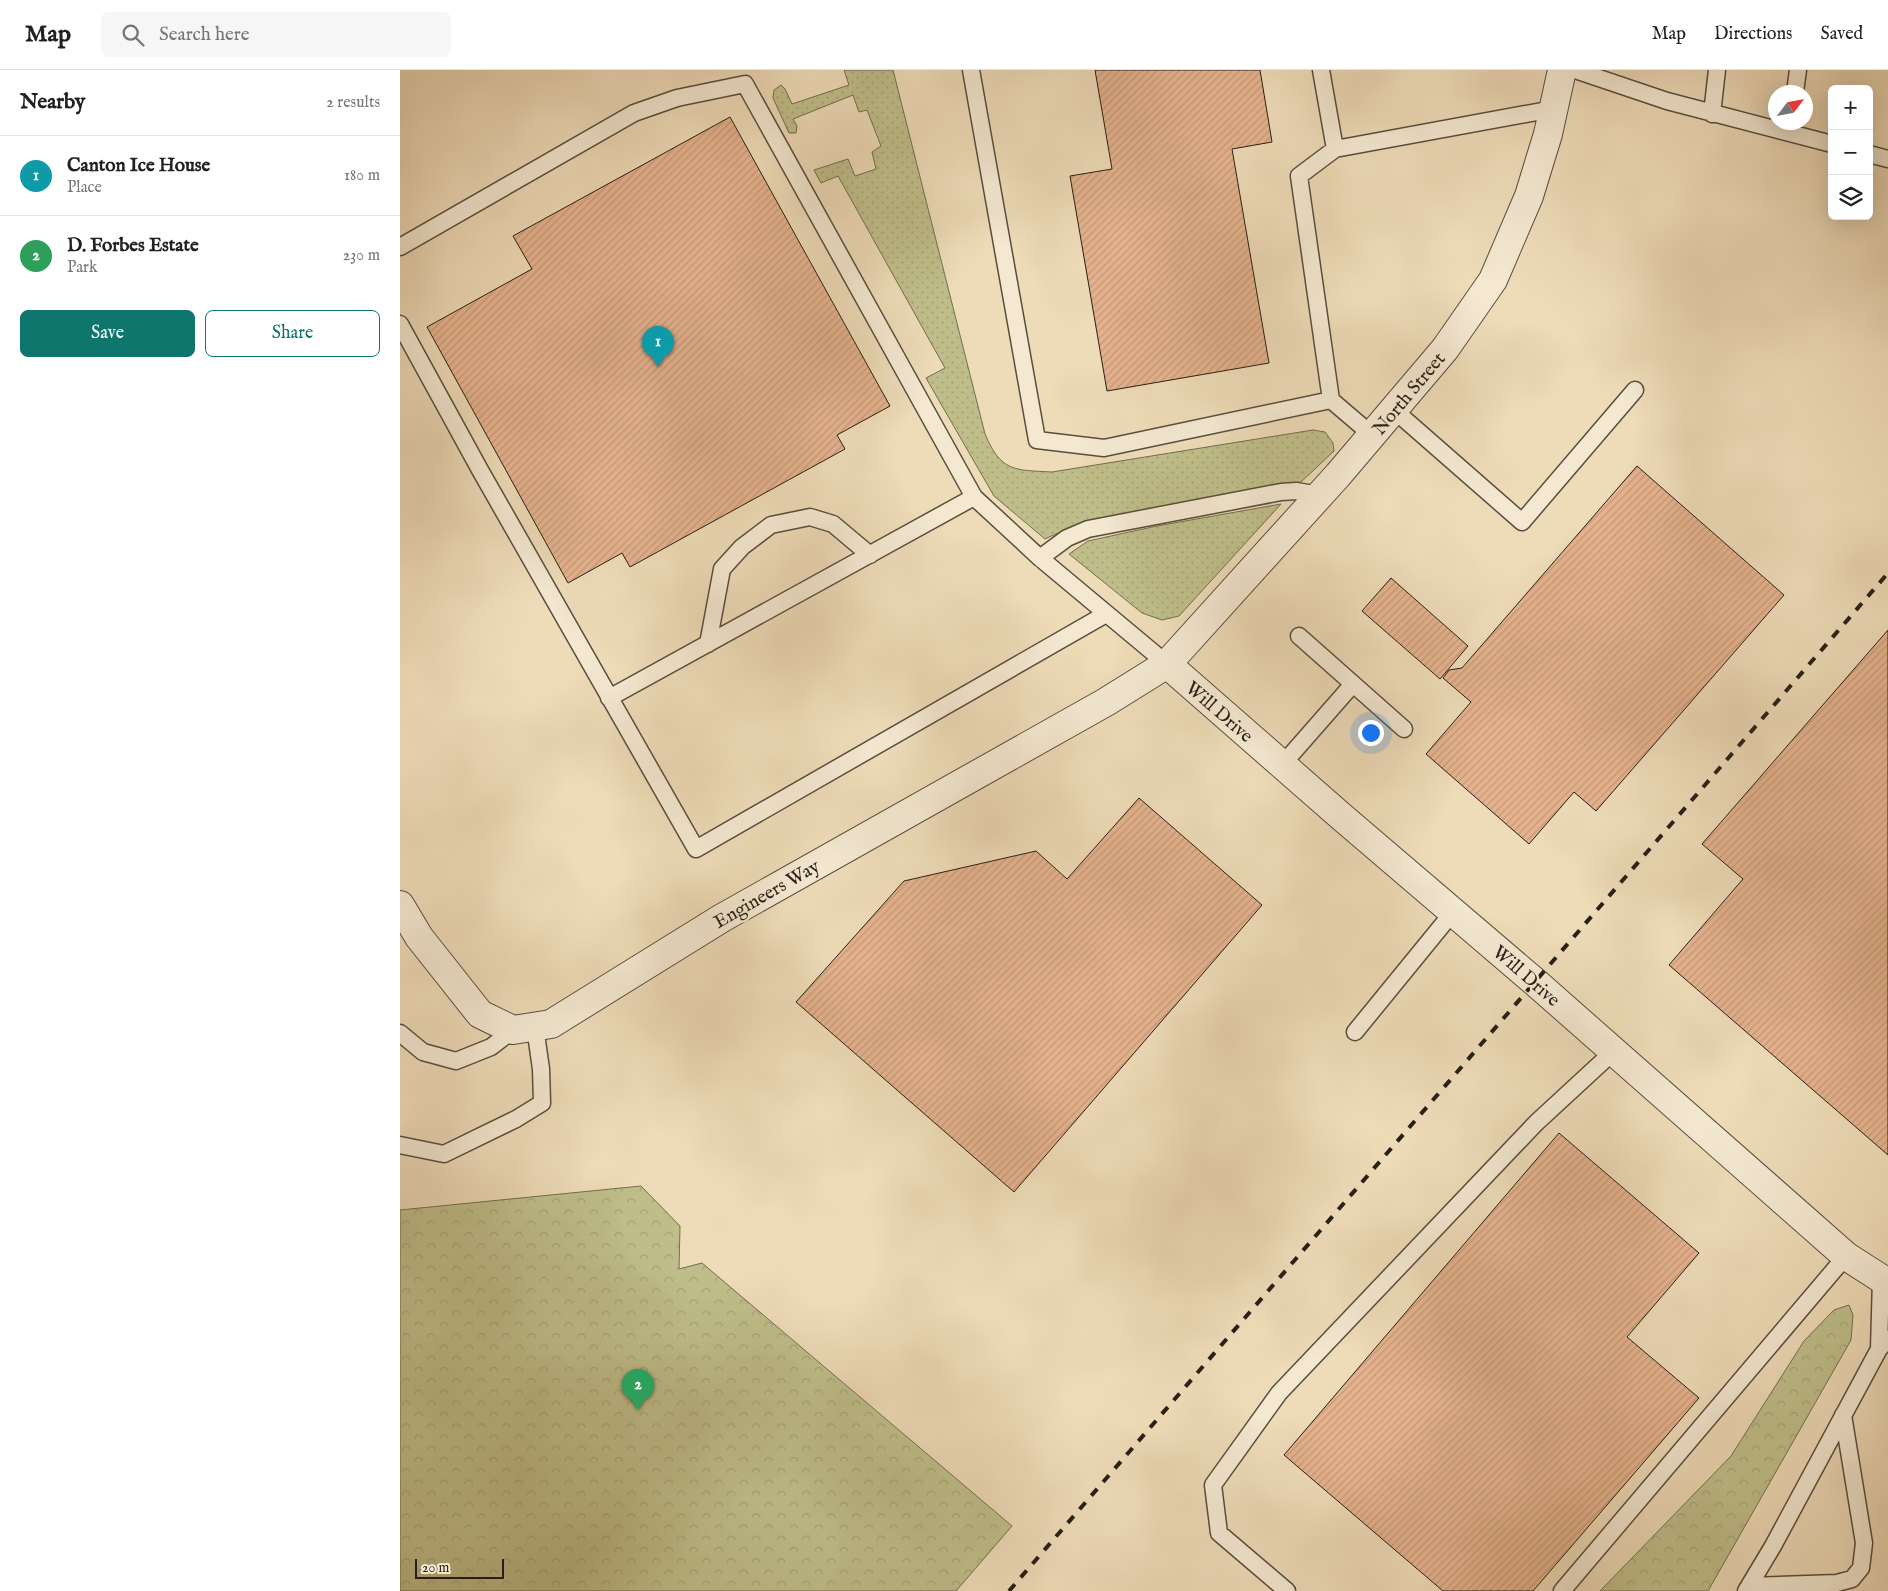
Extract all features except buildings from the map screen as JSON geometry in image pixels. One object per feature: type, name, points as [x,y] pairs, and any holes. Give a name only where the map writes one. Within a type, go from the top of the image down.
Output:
[{"type":"street","name":"North Street","points":[[1167,664],[1320,495],[1445,350],[1493,280],[1529,196],[1562,70]]},
{"type":"street","name":"Will Drive","points":[[1167,664],[1614,1051],[1846,1256],[1884,1281]]},
{"type":"street","name":"Engineers Way","points":[[524,1028],[551,1024],[722,918],[1106,702],[1167,664]]},
{"type":"street","points":[[400,905],[420,936],[480,1014],[524,1028]]},
{"type":"lane","points":[[971,70],[1037,440],[1104,448],[1331,400]]},
{"type":"lane","points":[[1321,70],[1335,149]]},
{"type":"lane","points":[[1575,70],[1712,114],[1768,123]]},
{"type":"lane","points":[[1712,114],[1717,70]]},
{"type":"lane","points":[[1796,85],[1798,70]]},
{"type":"lane","points":[[400,247],[634,113],[677,98],[745,84],[974,497],[1040,558],[1167,664]]},
{"type":"lane","points":[[1372,435],[1331,400],[1299,176],[1335,149],[1553,109]]},
{"type":"lane","points":[[1798,130],[1828,142]]},
{"type":"lane","points":[[1873,155],[1888,159]]},
{"type":"lane","points":[[400,324],[480,470],[696,849],[1106,614]]},
{"type":"lane","points":[[1394,410],[1522,522],[1635,390]]},
{"type":"lane","points":[[1040,558],[1067,538],[1088,529],[1281,492],[1296,491],[1320,495]]},
{"type":"lane","points":[[609,698],[974,497]]},
{"type":"lane","points":[[708,644],[722,569],[742,547],[771,525],[810,517],[833,524],[870,555]]},
{"type":"lane","points":[[1299,636],[1404,728]]},
{"type":"lane","points":[[1282,765],[1353,684]]},
{"type":"lane","points":[[1355,1032],[1452,912]]},
{"type":"lane","points":[[400,1033],[423,1052],[456,1061],[491,1047],[524,1028],[542,1069],[542,1103],[516,1119],[444,1154],[400,1145]]},
{"type":"lane","points":[[1287,1591],[1219,1533],[1213,1486],[1279,1393],[1536,1123],[1614,1051]]},
{"type":"lane","points":[[1562,1591],[1846,1256]]},
{"type":"lane","points":[[1747,1589],[1773,1546],[1883,1344],[1884,1281]]},
{"type":"lane","points":[[1747,1589],[1837,1583],[1852,1579],[1861,1568],[1864,1543],[1843,1415]]},
{"type":"green space","points":[[844,70],[893,70],[985,434],[997,456],[1003,462],[1018,469],[1052,472],[1313,430],[1325,432],[1333,443],[1334,451],[1301,482],[1277,484],[1119,516],[1069,528],[1045,539],[994,496],[926,378],[945,368],[838,176],[821,183],[814,170],[848,159],[855,176],[876,169],[872,152],[881,146],[867,110],[859,112],[853,95],[793,119],[797,126],[796,133],[789,133],[773,98],[774,90],[781,85],[792,104],[849,85]]},
{"type":"green space","points":[[1281,504],[1179,616],[1162,620],[1142,613],[1069,554],[1088,541],[1157,526]]},
{"type":"green space","points":[[641,1186],[680,1226],[679,1269],[702,1263],[1012,1526],[956,1591],[400,1591],[400,1210]]},
{"type":"green space","points":[[1849,1305],[1853,1315],[1851,1340],[1708,1591],[1600,1591],[1731,1456],[1804,1341],[1834,1310]]},
{"type":"railway","points":[[1009,1591],[1888,573]]},
{"type":"place","name":"Canton Ice House","points":[[658,367]]},
{"type":"place","name":"D. Forbes Estate","points":[[638,1410]]}]
